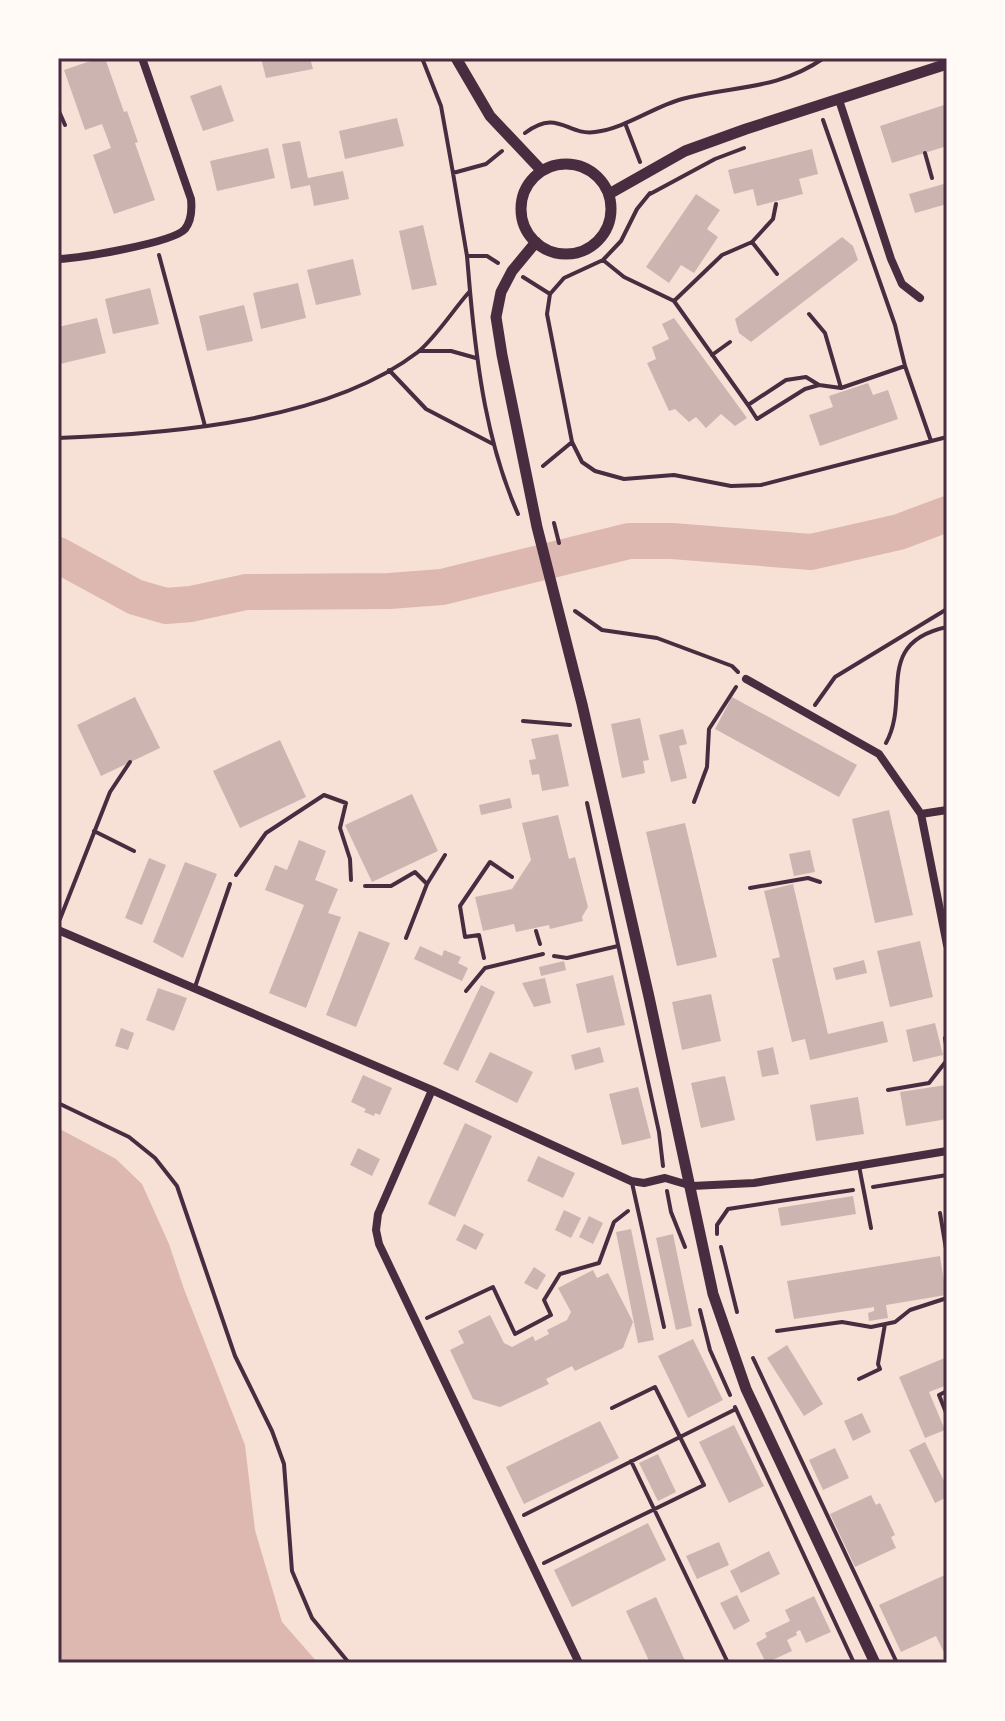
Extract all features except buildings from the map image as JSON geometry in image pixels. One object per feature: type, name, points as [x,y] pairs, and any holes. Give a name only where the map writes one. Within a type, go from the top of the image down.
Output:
[{"type":"street","points":[[58,259],[156,241],[179,234],[189,222],[191,199],[142,58]]},
{"type":"street","points":[[456,58],[490,116],[541,170]]},
{"type":"street","points":[[609,194],[685,151],[841,106],[947,64]]},
{"type":"street","points":[[841,106],[891,259],[902,284],[920,298]]},
{"type":"street","points":[[566,163],[592,171],[604,182],[609,194],[610,220],[600,239],[572,254],[545,250],[529,234],[521,212],[530,180],[541,170],[566,163]]},
{"type":"street","points":[[536,242],[512,271],[501,292],[496,317],[537,527],[586,719],[692,1186],[713,1294],[734,1360],[875,1663]]},
{"type":"street","points":[[746,679],[879,754],[921,814],[947,945]]},
{"type":"street","points":[[921,814],[947,810]]},
{"type":"street","points":[[58,928],[432,1090],[631,1181],[644,1183],[665,1178],[692,1186],[754,1183],[947,1151]]},
{"type":"street","points":[[432,1090],[383,1202],[376,1230],[379,1244],[579,1663]]},
{"type":"lane","points":[[58,109],[65,125]]},
{"type":"lane","points":[[195,987],[230,884]]},
{"type":"lane","points":[[466,991],[485,968],[543,954]]},
{"type":"lane","points":[[859,1164],[871,1228]]},
{"type":"lane","points":[[631,1181],[664,1327]]},
{"type":"lane","points":[[947,1391],[939,1395],[947,1415]]},
{"type":"path","points":[[422,58],[441,106],[467,256]]},
{"type":"path","points":[[453,173],[486,164],[535,126],[551,122],[592,133],[679,100],[781,81],[824,58]]},
{"type":"path","points":[[809,123],[841,106]]},
{"type":"path","points":[[823,118],[895,325],[905,366],[931,441]]},
{"type":"path","points":[[650,194],[715,159],[756,144]]},
{"type":"path","points":[[925,153],[932,178]]},
{"type":"path","points":[[674,301],[722,255],[752,242],[773,219],[776,204]]},
{"type":"path","points":[[156,241],[205,426]]},
{"type":"path","points":[[752,242],[777,274]]},
{"type":"path","points":[[550,294],[564,278],[603,260],[624,277],[674,301],[757,419],[805,389],[819,385],[841,388],[905,366]]},
{"type":"path","points":[[470,291],[476,358],[493,444],[505,486],[521,523]]},
{"type":"path","points":[[809,314],[825,333],[841,388]]},
{"type":"path","points":[[712,355],[730,342]]},
{"type":"path","points":[[420,351],[451,351],[476,358]]},
{"type":"path","points":[[389,370],[426,409],[493,444]]},
{"type":"path","points":[[748,405],[786,380],[806,377],[819,385]]},
{"type":"path","points":[[543,466],[572,442]]},
{"type":"path","points":[[809,715],[835,677],[947,609]]},
{"type":"path","points":[[575,611],[602,630],[657,638],[732,666],[743,676],[709,729],[707,767],[694,802]]},
{"type":"path","points":[[879,754],[892,733],[898,664],[910,645],[925,634],[947,627]]},
{"type":"path","points":[[566,711],[572,737]]},
{"type":"path","points":[[523,721],[570,725]]},
{"type":"path","points":[[58,928],[110,792],[130,762]]},
{"type":"path","points":[[230,884],[266,833],[324,795],[346,803],[340,828],[350,859],[351,880]]},
{"type":"path","points":[[585,795],[659,1132],[671,1212],[683,1236]]},
{"type":"path","points":[[94,831],[134,851]]},
{"type":"path","points":[[406,938],[427,884],[445,855]]},
{"type":"path","points":[[485,968],[479,935],[465,937],[460,906],[490,862],[512,877]]},
{"type":"path","points":[[365,886],[391,886],[415,872],[427,884]]},
{"type":"path","points":[[750,888],[808,878],[820,882]]},
{"type":"path","points":[[543,954],[567,958],[618,946]]},
{"type":"path","points":[[947,1038],[947,1051]]},
{"type":"path","points":[[888,1090],[932,1082],[947,1060]]},
{"type":"path","points":[[58,1103],[129,1137],[155,1158],[177,1186],[235,1356],[272,1431],[284,1464],[292,1571],[312,1618],[349,1663]]},
{"type":"path","points":[[741,1324],[717,1232],[721,1215],[728,1209],[947,1175]]},
{"type":"path","points":[[417,1322],[493,1287],[515,1334],[551,1315],[544,1300],[560,1274],[599,1263],[614,1222],[637,1205]]},
{"type":"path","points":[[940,1213],[947,1255]]},
{"type":"path","points":[[777,1331],[842,1322],[871,1327],[895,1322],[910,1310],[947,1298]]},
{"type":"path","points":[[859,1379],[880,1369],[878,1364],[885,1324]]},
{"type":"path","points":[[751,1353],[897,1663]]},
{"type":"path","points":[[534,1567],[704,1485],[655,1387],[612,1408]]},
{"type":"path","points":[[513,1520],[736,1409]]},
{"type":"path","points":[[631,1461],[728,1663]]},
{"type":"shaded area","points":[[58,1128],[116,1159],[142,1184],[169,1244],[245,1445],[255,1530],[282,1622],[318,1663],[58,1663]]},
{"type":"waterway","points":[[58,555],[135,597],[166,606],[246,592],[389,591],[442,587],[629,541],[672,541],[811,552],[899,532],[947,514]]}]
